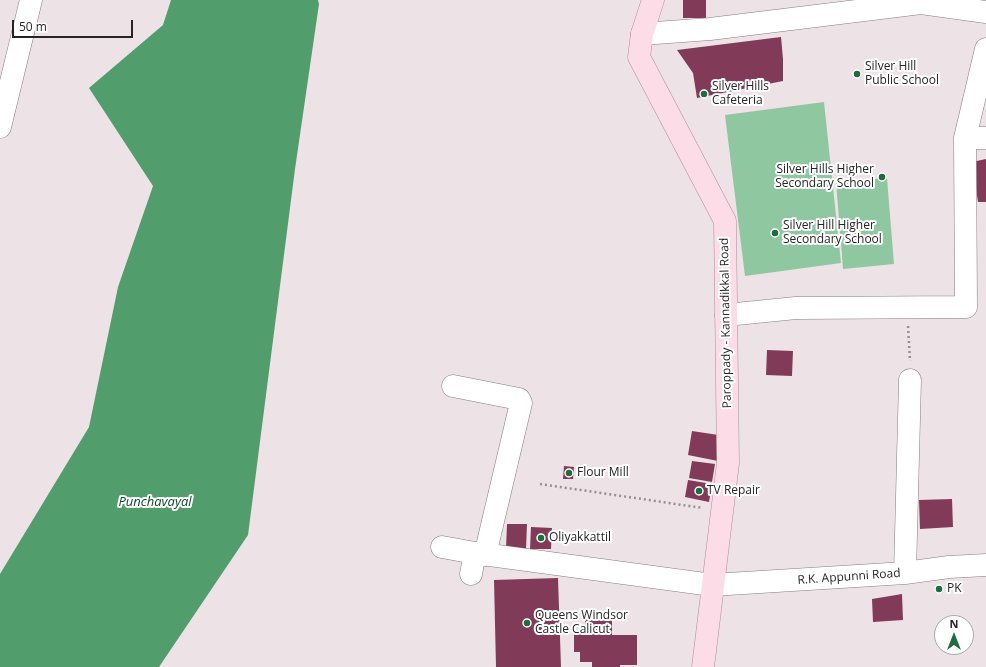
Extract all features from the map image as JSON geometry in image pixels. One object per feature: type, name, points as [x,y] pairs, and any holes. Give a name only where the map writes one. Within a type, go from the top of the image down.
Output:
[{"type":"main road","name":"Paroppady - Kannadikkal Road","points":[[653,0],[642,34],[639,56],[725,221],[728,463],[703,667]]},
{"type":"street","points":[[0,127],[31,0]]},
{"type":"street","points":[[642,34],[710,29],[922,3],[986,12]]},
{"type":"street","points":[[726,315],[796,308],[966,307],[965,138],[986,49]]},
{"type":"street","points":[[965,138],[986,138]]},
{"type":"street","points":[[905,573],[910,380]]},
{"type":"street","points":[[453,386],[519,399],[521,403],[480,554],[471,574]]},
{"type":"street","name":"R.K. Appunni Road","points":[[442,547],[480,554],[712,585],[905,573],[949,567],[986,565]]},
{"type":"path","points":[[908,308],[910,380]]},
{"type":"path","points":[[540,484],[722,511]]},
{"type":"shaded area","points":[[824,102],[841,263],[745,276],[725,115]]},
{"type":"shaded area","points":[[887,178],[894,264],[843,269],[836,182]]},
{"type":"water","name":"Punchavayal","points":[[171,0],[318,0],[319,4],[295,169],[248,535],[159,667],[0,667],[0,574],[89,427],[118,287],[153,186],[89,88],[163,25]]},
{"type":"building","points":[[683,0],[706,0],[706,18],[683,18]]},
{"type":"building","points":[[781,37],[783,81],[697,98],[693,73],[677,50]]},
{"type":"building","points":[[986,159],[986,202],[978,202],[972,162]]},
{"type":"building","points":[[767,350],[793,351],[792,376],[766,375]]},
{"type":"building","points":[[692,431],[725,436],[723,462],[688,455]]},
{"type":"building","points":[[692,461],[715,464],[712,482],[689,478]]},
{"type":"building","name":"Flour Mill","points":[[564,466],[574,467],[573,479],[563,479]]},
{"type":"building","name":"TV Repair","points":[[688,480],[712,484],[709,502],[685,497]]},
{"type":"building","points":[[952,499],[953,527],[920,529],[919,500]]},
{"type":"building","points":[[507,524],[527,524],[526,550],[506,549]]},
{"type":"building","name":"Oliyakkattil","points":[[531,527],[552,528],[551,549],[530,549]]},
{"type":"building","name":"Queens Windsor Castle Calicut","points":[[558,578],[561,667],[496,667],[494,580]]},
{"type":"building","points":[[902,594],[903,620],[873,622],[872,599]]},
{"type":"building","points":[[612,617],[612,635],[637,635],[637,665],[620,665],[620,667],[592,667],[592,662],[580,662],[580,652],[574,652],[574,630],[585,630],[585,618]]},
{"type":"place","name":"Silver Hill Public School","points":[[857,74]]},
{"type":"place","name":"Silver Hills Cafeteria","points":[[704,94]]},
{"type":"place","name":"Silver Hills Higher Secondary School","points":[[882,177]]},
{"type":"place","name":"Silver Hill Higher Secondary School","points":[[775,233]]},
{"type":"place","name":"Flour Mill","points":[[569,473]]},
{"type":"place","name":"TV Repair","points":[[699,491]]},
{"type":"place","name":"Oliyakkattil","points":[[541,538]]},
{"type":"place","name":"PK","points":[[939,589]]},
{"type":"place","name":"Queens Windsor Castle Calicut","points":[[527,623]]}]
